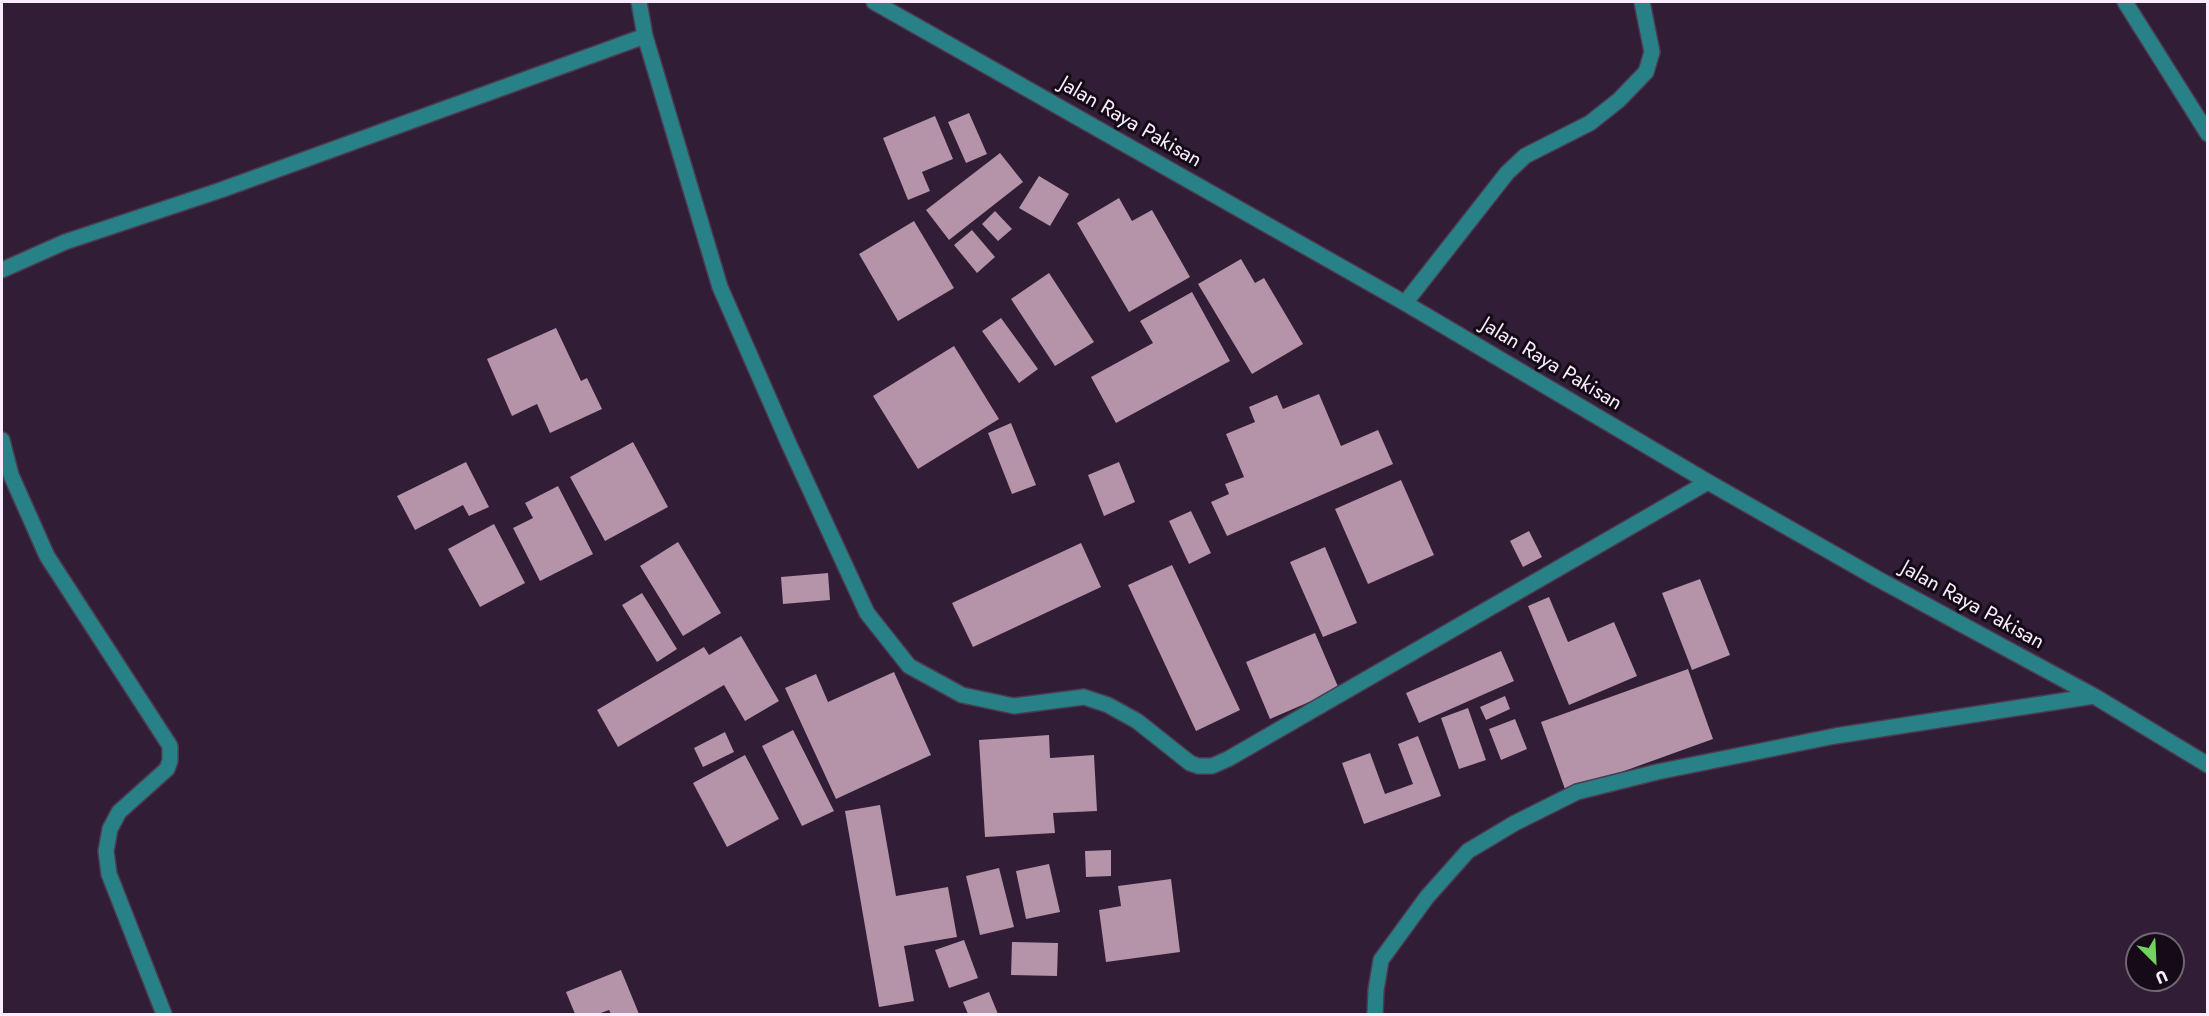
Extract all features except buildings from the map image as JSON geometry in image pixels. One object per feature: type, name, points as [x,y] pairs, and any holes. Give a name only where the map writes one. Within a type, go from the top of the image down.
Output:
[{"type":"street","points":[[639,2],[645,36],[720,287],[867,613],[909,666],[962,695],[1014,706],[1084,697],[1108,705],[1137,721],[1190,763],[1198,766],[1212,766],[1228,759],[1708,482]]},
{"type":"street","name":"Jalan Raya Pakisan","points":[[874,2],[1405,303],[1708,482],[1878,579],[2094,696],[2208,765]]},
{"type":"street","points":[[1405,303],[1525,156],[1590,123],[1619,100],[1646,72],[1652,51],[1642,2]]},
{"type":"street","points":[[2125,2],[2208,134]]},
{"type":"street","points":[[2,270],[65,242],[221,190],[645,36]]},
{"type":"street","points":[[2,440],[11,475],[47,556],[170,746],[170,761],[167,769],[120,812],[110,829],[106,850],[110,874],[164,1014]]},
{"type":"street","points":[[1375,1014],[1381,960],[1427,897],[1468,851],[1515,822],[1576,792],[1657,772],[1835,736],[2094,696]]}]
